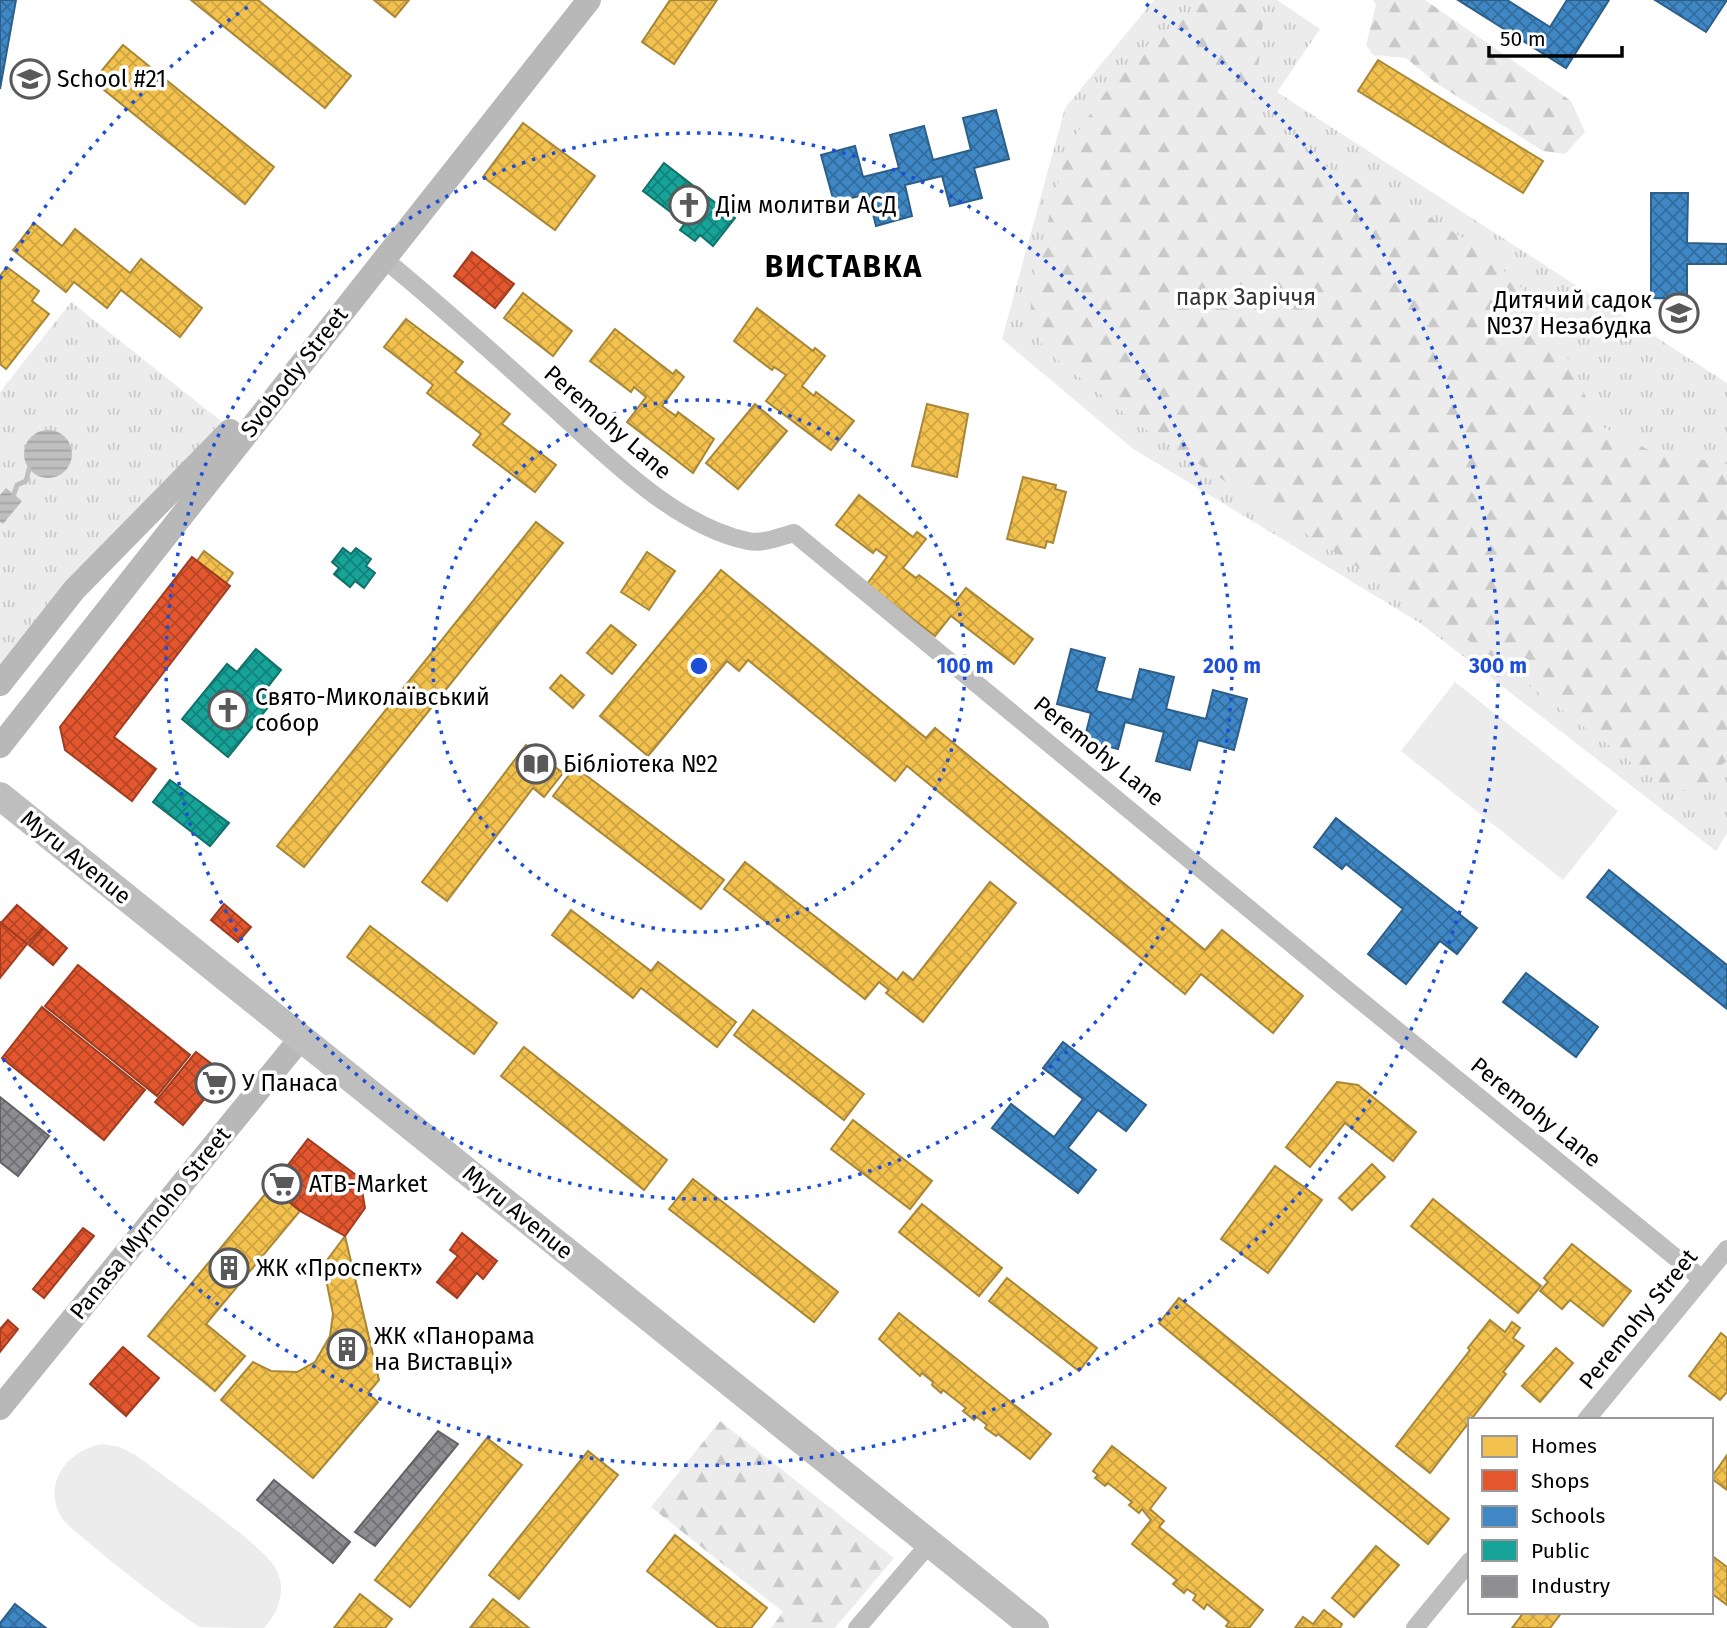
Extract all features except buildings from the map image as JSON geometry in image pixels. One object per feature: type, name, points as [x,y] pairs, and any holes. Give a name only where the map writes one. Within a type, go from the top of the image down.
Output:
[{"type":"main road","name":"Svobody Street","points":[[0,684],[74,590],[232,430],[572,0]]},
{"type":"main road","name":"Svobody Street","points":[[0,746],[589,0]]},
{"type":"main road","points":[[275,396],[274,388],[307,345],[305,338]]},
{"type":"main road","points":[[74,590],[91,582],[99,583],[106,589],[108,597],[105,613]]},
{"type":"main road","name":"Myru Avenue","points":[[0,796],[1035,1628]]},
{"type":"main road","name":"Panasa Myrnoho Street","points":[[0,1409],[301,1038]]},
{"type":"street","name":"Peremohy Lane","points":[[384,259],[436,301],[649,494],[724,534],[750,541],[770,540],[794,533],[1702,1279]]},
{"type":"street","name":"Peremohy Street","points":[[1588,1418],[1727,1249]]},
{"type":"street","points":[[857,1628],[930,1543]]},
{"type":"street","points":[[1415,1628],[1468,1563]]},
{"type":"green space","name":"парк Заріччя","points":[[1154,0],[1277,0],[1320,29],[1277,92],[1727,383],[1727,833],[1716,851],[1420,623],[1132,448],[1002,339],[1065,108]]},
{"type":"green space","name":"парк Заріччя","points":[[1206,0],[1238,3],[1263,21],[1255,98],[1267,126],[1325,166],[1382,189],[1481,249],[1545,310],[1599,425],[1651,451],[1727,464],[1727,761],[1719,767],[1704,791],[1670,791],[1457,632],[1142,427],[1045,350],[1030,322],[1032,281],[1068,146],[1122,69],[1151,42]]},
{"type":"green space","points":[[1373,0],[1425,0],[1571,101],[1585,132],[1565,154],[1543,151],[1436,83],[1406,58],[1373,55],[1366,45],[1376,5]]},
{"type":"green space","points":[[71,302],[226,425],[0,671],[0,392]]},
{"type":"green space","points":[[1455,682],[1618,811],[1563,880],[1401,751]]},
{"type":"green space","points":[[720,1421],[894,1558],[835,1628],[771,1628],[783,1612],[651,1507]]},
{"type":"green space","points":[[102,1444],[120,1447],[137,1456],[234,1528],[267,1558],[276,1569],[281,1592],[274,1615],[264,1628],[200,1627],[128,1575],[62,1518],[54,1493],[61,1471],[78,1453]]},
{"type":"shaded area","points":[[48,430],[65,437],[72,454],[65,471],[48,478],[31,471],[24,454],[31,437]]},
{"type":"shaded area","points":[[6,488],[22,501],[3,524],[0,522],[0,495]]},
{"type":"waterway","points":[[14,494],[17,485],[26,481],[29,469]]},
{"type":"place","name":"School #21","points":[[30,79]]},
{"type":"place","name":"Дім молитви АСД","points":[[689,205]]},
{"type":"place","name":"Дитячий садок №37 Незабудка","points":[[1679,313]]},
{"type":"place","name":"Свято-Миколаївський собор","points":[[228,710]]},
{"type":"place","name":"Бібліотека №2","points":[[536,764]]},
{"type":"place","name":"У Панаса","points":[[215,1083]]},
{"type":"place","name":"ATB-Market","points":[[282,1184]]},
{"type":"place","name":"ЖК «Проспект»","points":[[229,1268]]},
{"type":"place","name":"ЖК «Панорама на Виставці»","points":[[347,1349]]},
{"type":"district","name":"ВИСТАВКА","points":[[844,267]]}]
